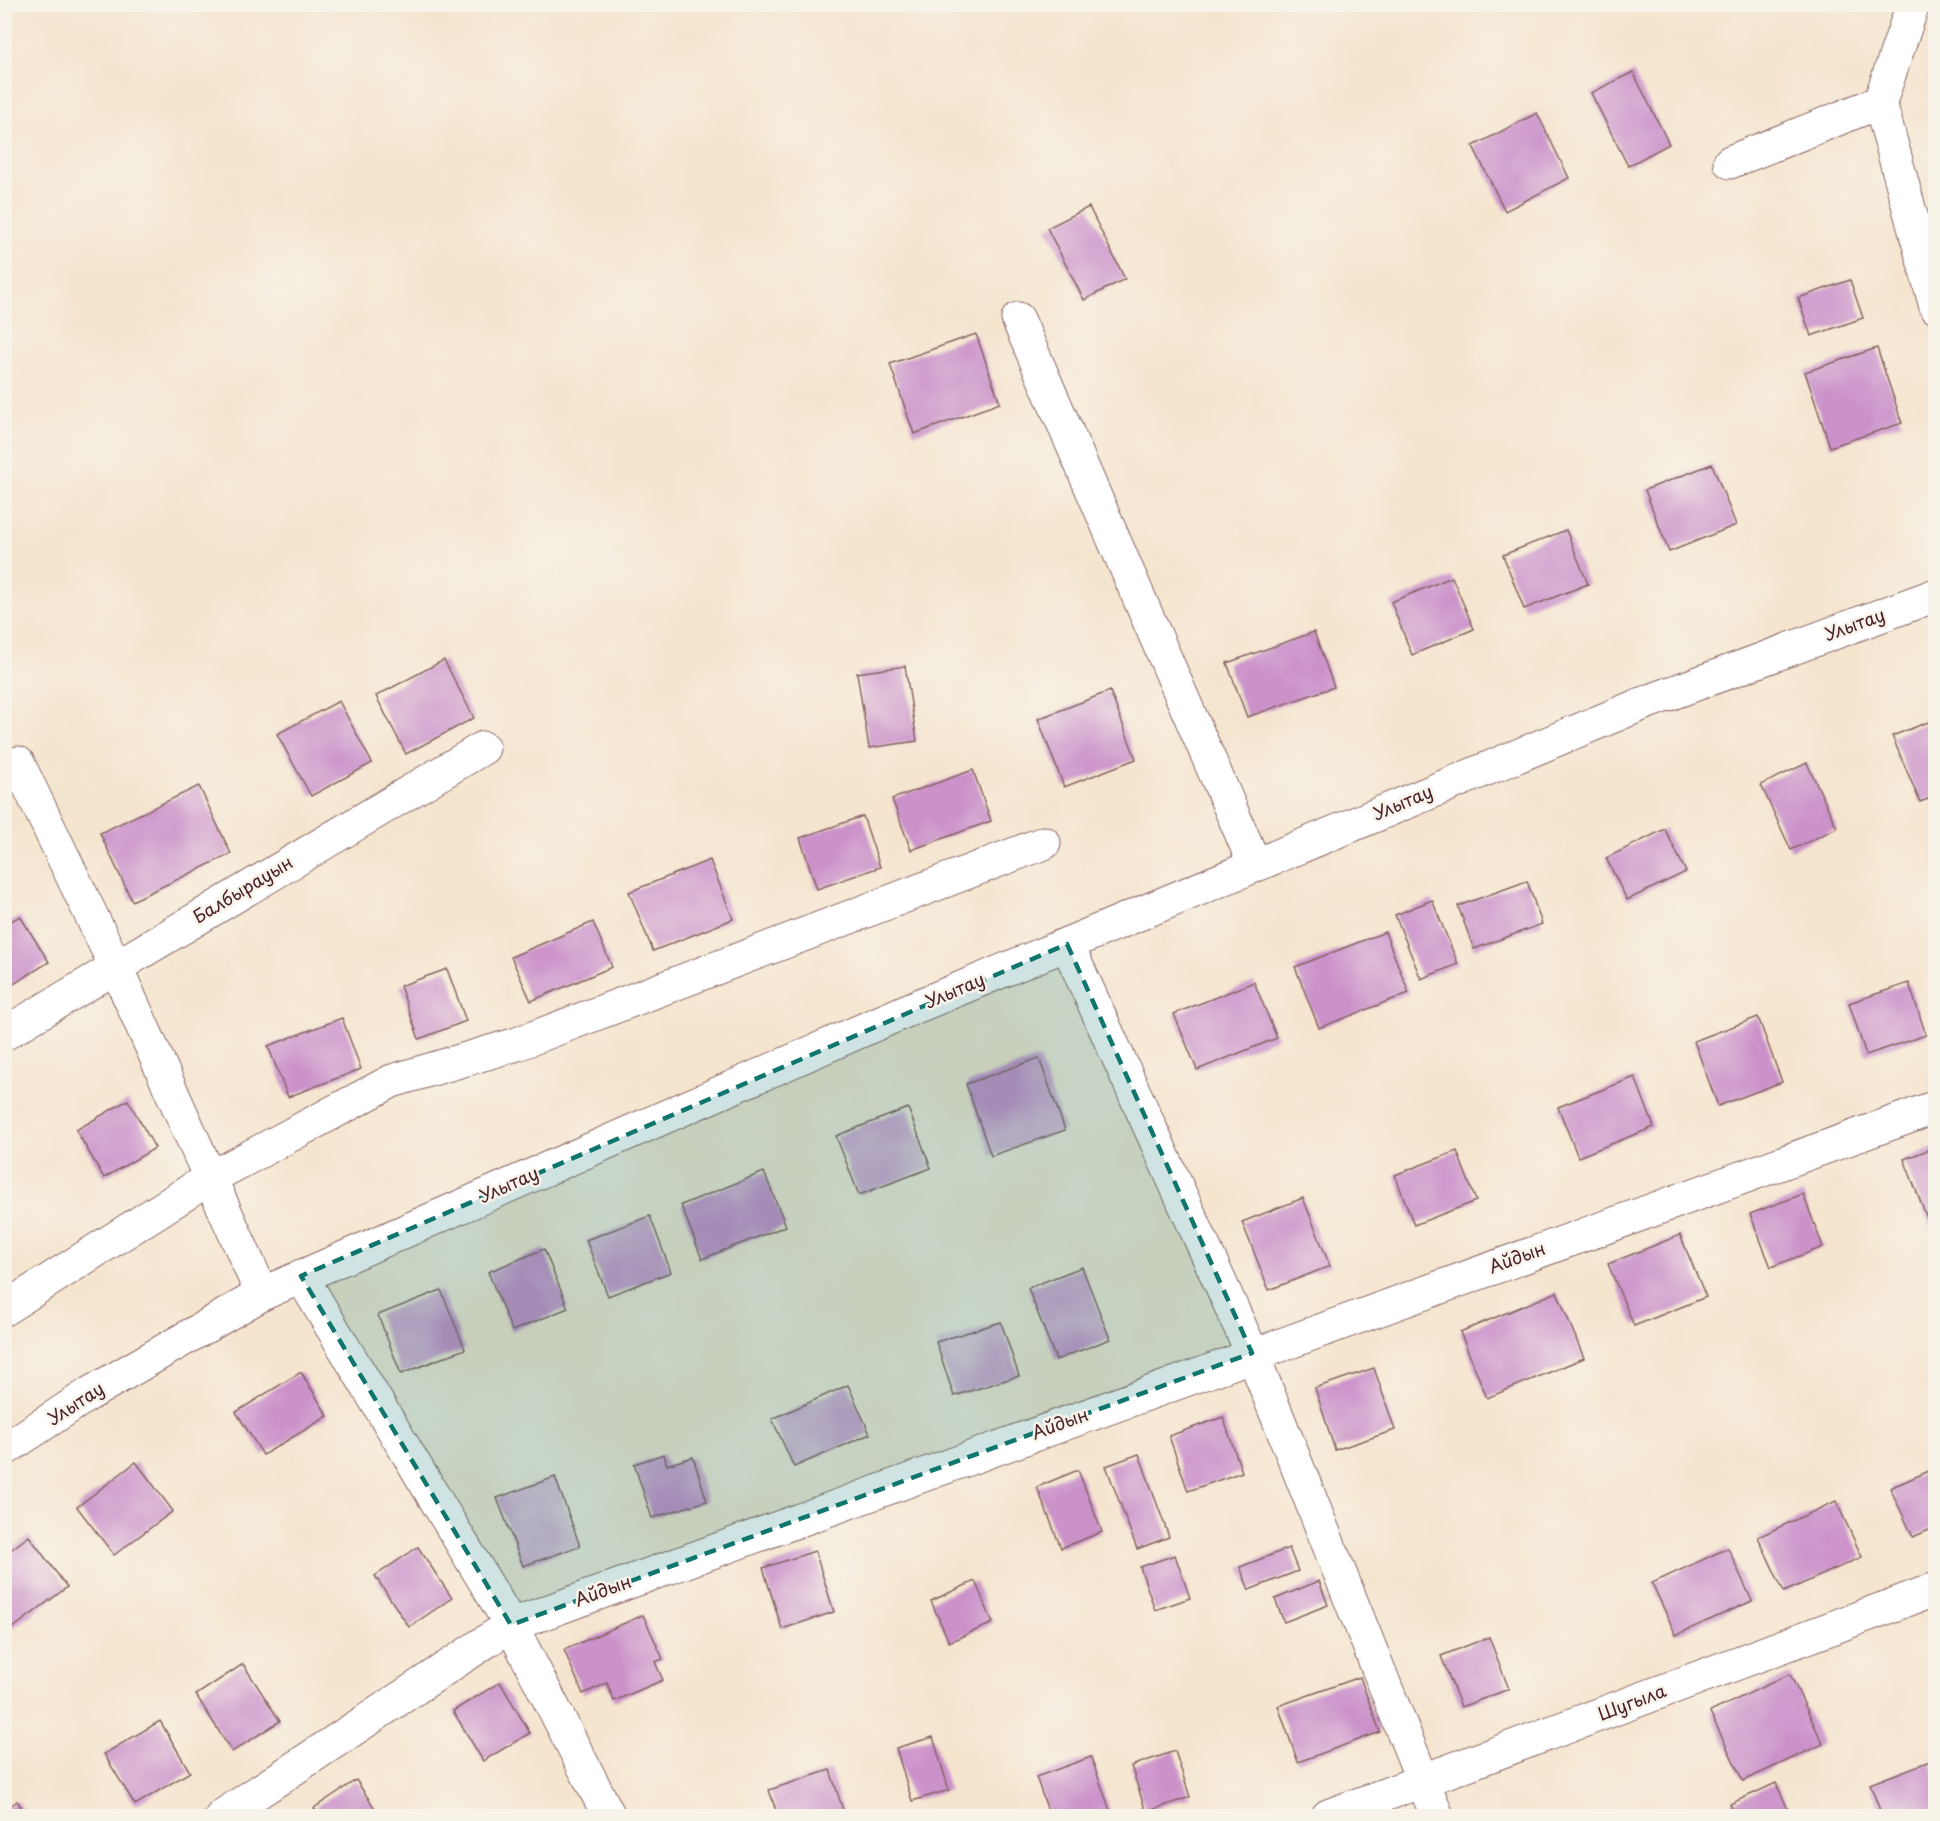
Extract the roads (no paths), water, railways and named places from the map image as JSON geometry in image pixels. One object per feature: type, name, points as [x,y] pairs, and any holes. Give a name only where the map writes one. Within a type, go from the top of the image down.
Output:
[{"type":"street","points":[[1913,4],[1880,102],[1935,307]]},
{"type":"street","points":[[1730,162],[1880,102]]},
{"type":"street","points":[[1018,319],[1255,865]]},
{"type":"street","name":"Улытау","points":[[4,1450],[89,1394],[262,1294],[301,1276],[906,1011],[1255,865],[1642,704],[1935,595]]},
{"type":"street","name":"Балбырауын","points":[[4,1034],[116,965],[483,748]]},
{"type":"street","points":[[18,763],[116,965],[262,1294]]},
{"type":"street","points":[[4,1309],[210,1178],[392,1081],[518,1044],[1044,843]]},
{"type":"street","points":[[1067,944],[1252,1353],[1437,1816]]},
{"type":"street","name":"Айдын","points":[[222,1816],[511,1625],[1252,1353],[1935,1107]]},
{"type":"street","points":[[301,1276],[511,1625],[609,1816]]},
{"type":"street","name":"Шугыла","points":[[1328,1816],[1935,1589]]}]
